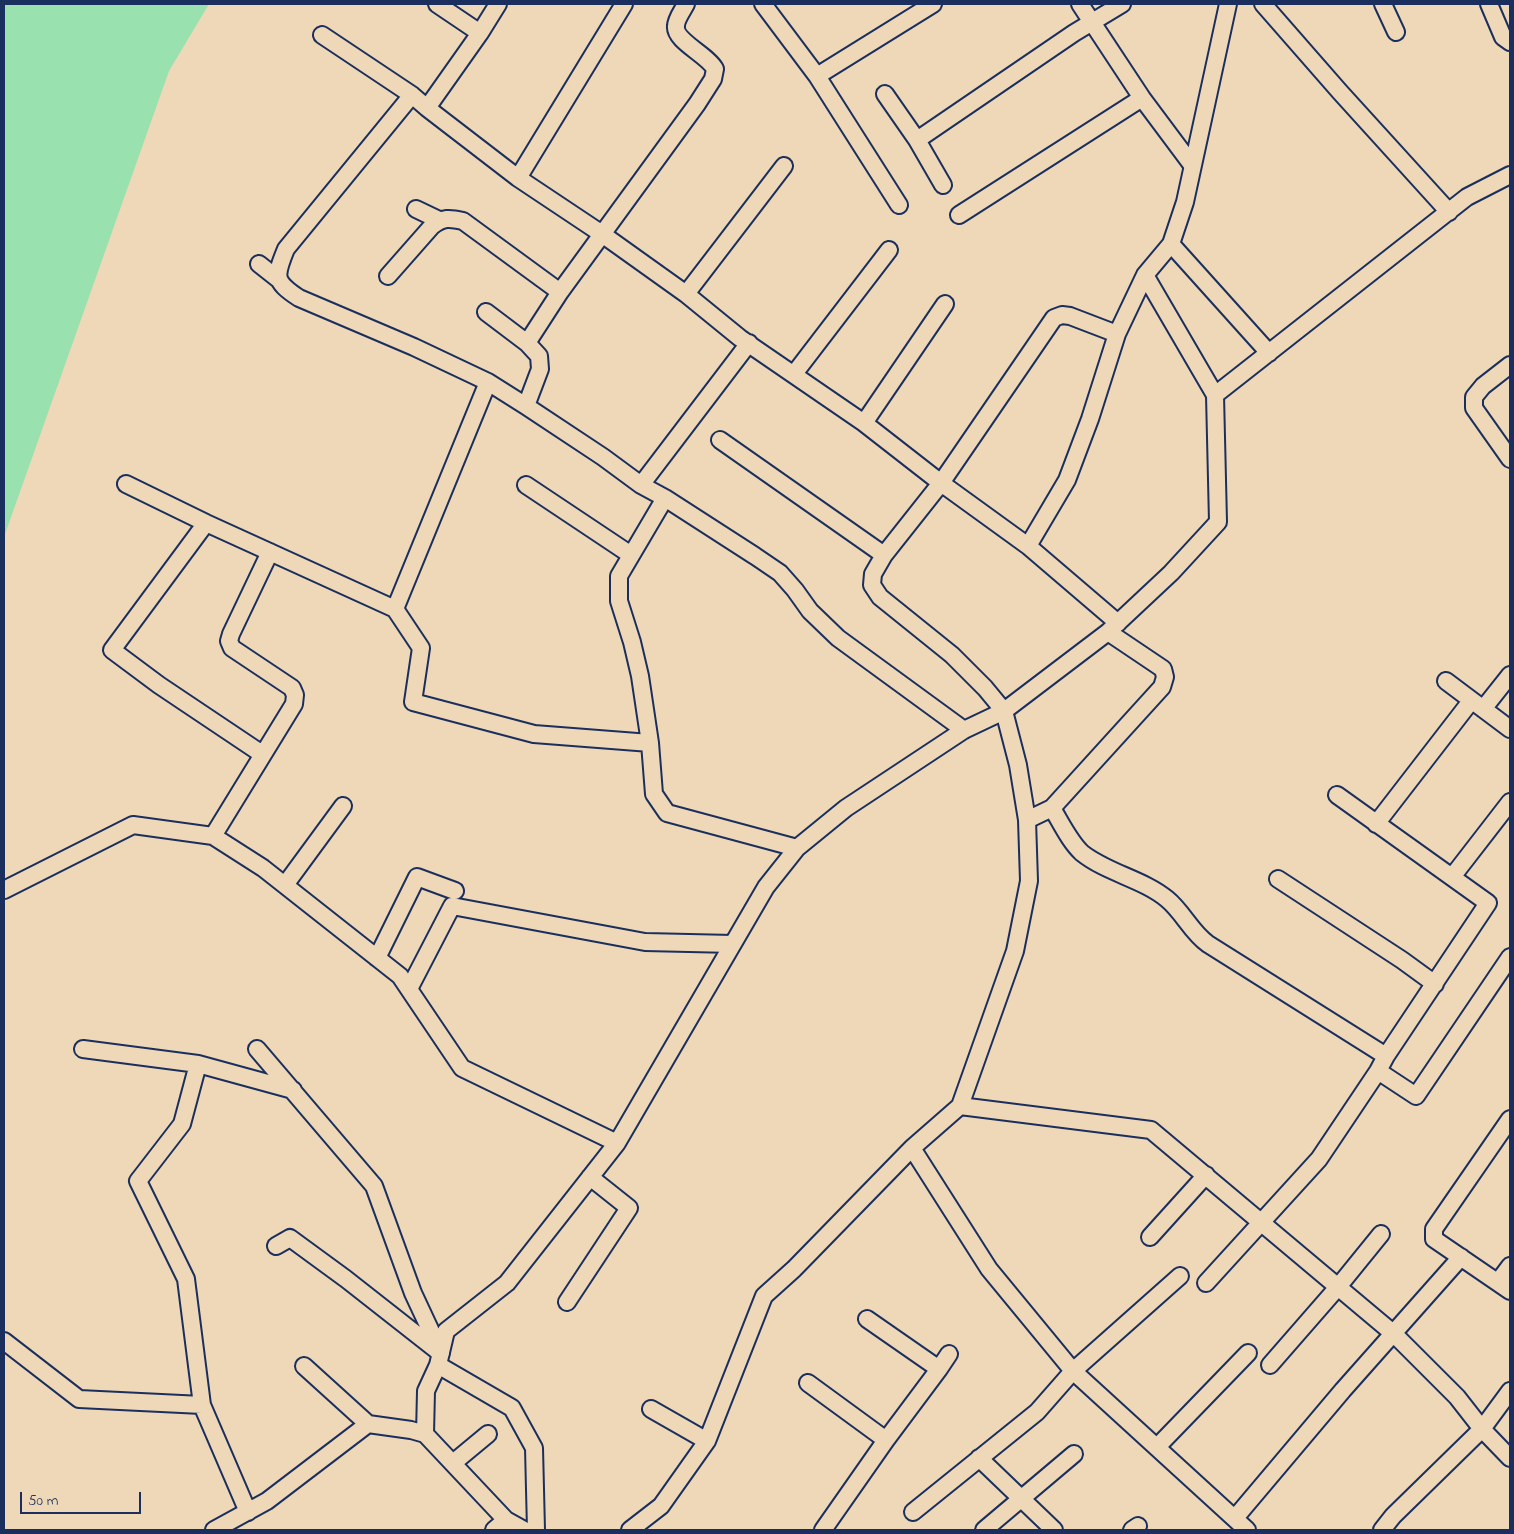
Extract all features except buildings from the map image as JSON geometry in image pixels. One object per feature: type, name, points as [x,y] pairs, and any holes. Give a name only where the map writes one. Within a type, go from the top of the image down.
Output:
[{"type":"street","points":[[437,4],[480,33]]},
{"type":"street","points":[[427,108],[498,4]]},
{"type":"street","points":[[518,178],[624,4]]},
{"type":"street","points":[[527,344],[560,292],[712,79],[715,69],[712,63],[682,40],[676,32],[675,24],[686,4]]},
{"type":"street","points":[[764,4],[817,76],[899,205]]},
{"type":"street","points":[[817,76],[933,4]]},
{"type":"street","points":[[1080,4],[1142,98],[1192,165]]},
{"type":"street","points":[[917,140],[1092,22],[1122,4]]},
{"type":"street","points":[[1028,546],[1067,480],[1090,419],[1117,334],[1145,275],[1171,244],[1185,202],[1228,4]]},
{"type":"street","points":[[1263,4],[1449,212]]},
{"type":"street","points":[[1383,4],[1396,32]]},
{"type":"street","points":[[1488,4],[1504,37],[1510,42]]},
{"type":"street","points":[[322,35],[412,96],[518,178],[602,234],[686,294],[739,337],[864,423],[940,483],[1028,546],[1113,628],[1163,669],[1165,677],[1162,687],[1052,808],[1027,820]]},
{"type":"street","points":[[885,94],[917,140],[943,185]]},
{"type":"street","points":[[278,279],[278,268],[286,249],[412,96]]},
{"type":"street","points":[[959,215],[1142,98]]},
{"type":"street","points":[[686,294],[784,166]]},
{"type":"street","points":[[1215,395],[1467,197],[1510,175]]},
{"type":"street","points":[[416,209],[439,220]]},
{"type":"street","points":[[388,276],[432,226],[439,220],[449,218],[463,221],[560,292]]},
{"type":"street","points":[[1171,244],[1269,353]]},
{"type":"street","points":[[794,374],[889,250]]},
{"type":"street","points":[[259,264],[278,279],[285,289],[299,298],[414,347],[488,382],[603,457],[642,485],[780,573],[810,611],[838,638],[964,730]]},
{"type":"street","points":[[425,1434],[426,1391],[439,1359],[446,1331],[508,1283],[616,1143],[766,887],[797,848],[846,808],[964,730],[1004,711],[1113,628],[1171,573],[1218,522],[1215,395],[1145,275]]},
{"type":"street","points":[[864,423],[945,304]]},
{"type":"street","points":[[486,312],[540,356],[540,369],[526,406]]},
{"type":"street","points":[[630,1530],[661,1506],[707,1441],[764,1296],[794,1269],[912,1148],[960,1106],[1015,951],[1029,880],[1027,820],[1018,765],[1004,711],[985,688],[952,655],[880,597],[872,585],[873,574],[884,555],[940,483],[1054,318],[1062,315],[1070,316],[1117,334]]},
{"type":"street","points":[[642,485],[739,337]]},
{"type":"street","points":[[1510,365],[1483,386],[1474,397],[1474,408],[1510,459]]},
{"type":"street","points":[[395,609],[488,382]]},
{"type":"street","points":[[720,440],[884,555]]},
{"type":"street","points":[[126,484],[206,523],[395,609],[421,648],[413,702],[534,734],[650,743]]},
{"type":"street","points":[[526,485],[631,555]]},
{"type":"street","points":[[665,498],[620,576],[619,601],[634,650],[650,743],[654,794],[667,813],[797,848]]},
{"type":"street","points":[[206,523],[112,650],[159,685],[262,754]]},
{"type":"street","points":[[213,836],[294,704],[295,695],[292,688],[232,648],[229,641],[230,634],[270,552]]},
{"type":"street","points":[[1376,824],[1477,705],[1510,675]]},
{"type":"street","points":[[1446,681],[1510,729]]},
{"type":"street","points":[[1206,1283],[1319,1159],[1488,903],[1338,795]]},
{"type":"street","points":[[1452,877],[1510,802]]},
{"type":"street","points":[[285,885],[343,806]]},
{"type":"street","points":[[1052,808],[1081,851],[1094,861],[1165,897],[1176,907],[1197,936],[1208,944],[1386,1056]]},
{"type":"street","points":[[4,890],[133,825],[213,836],[263,868],[400,976],[462,1068],[616,1143]]},
{"type":"street","points":[[377,958],[417,877],[455,891]]},
{"type":"street","points":[[1278,879],[1402,960],[1435,984]]},
{"type":"street","points":[[409,989],[452,906],[645,942],[733,944]]},
{"type":"street","points":[[1378,1071],[1416,1096],[1510,957]]},
{"type":"street","points":[[83,1048],[198,1064],[293,1090]]},
{"type":"street","points":[[257,1048],[374,1186],[439,1359]]},
{"type":"street","points":[[198,1064],[182,1124],[138,1180],[186,1279],[202,1405],[248,1512]]},
{"type":"street","points":[[960,1106],[1151,1130],[1394,1334],[1457,1397],[1482,1429],[1510,1458]]},
{"type":"street","points":[[1510,1119],[1434,1229],[1434,1239],[1504,1286],[1510,1266]]},
{"type":"street","points":[[912,1148],[989,1269],[1073,1371],[1247,1530]]},
{"type":"street","points":[[1150,1236],[1206,1175]]},
{"type":"street","points":[[567,1302],[629,1208],[590,1177]]},
{"type":"street","points":[[1270,1365],[1381,1234]]},
{"type":"street","points":[[276,1246],[290,1238],[439,1359],[512,1408],[534,1448],[536,1530]]},
{"type":"street","points":[[1235,1518],[1343,1390],[1461,1257]]},
{"type":"street","points":[[913,1512],[1037,1412],[1073,1371],[1180,1276]]},
{"type":"street","points":[[867,1320],[939,1369]]},
{"type":"street","points":[[4,1341],[79,1399],[202,1405]]},
{"type":"street","points":[[1157,1447],[1248,1353]]},
{"type":"street","points":[[823,1530],[949,1354]]},
{"type":"street","points":[[304,1366],[368,1424],[411,1430],[425,1434],[453,1463],[500,1525],[524,1530]]},
{"type":"street","points":[[808,1382],[886,1440]]},
{"type":"street","points":[[1382,1530],[1393,1516],[1482,1429],[1510,1391]]},
{"type":"street","points":[[651,1409],[707,1441]]},
{"type":"street","points":[[214,1530],[267,1501],[368,1424]]},
{"type":"street","points":[[453,1463],[488,1434]]},
{"type":"street","points":[[984,1530],[1074,1454]]},
{"type":"street","points":[[979,1458],[1054,1530]]},
{"type":"green space","points":[[4,4],[209,4],[169,71],[4,537]]}]
